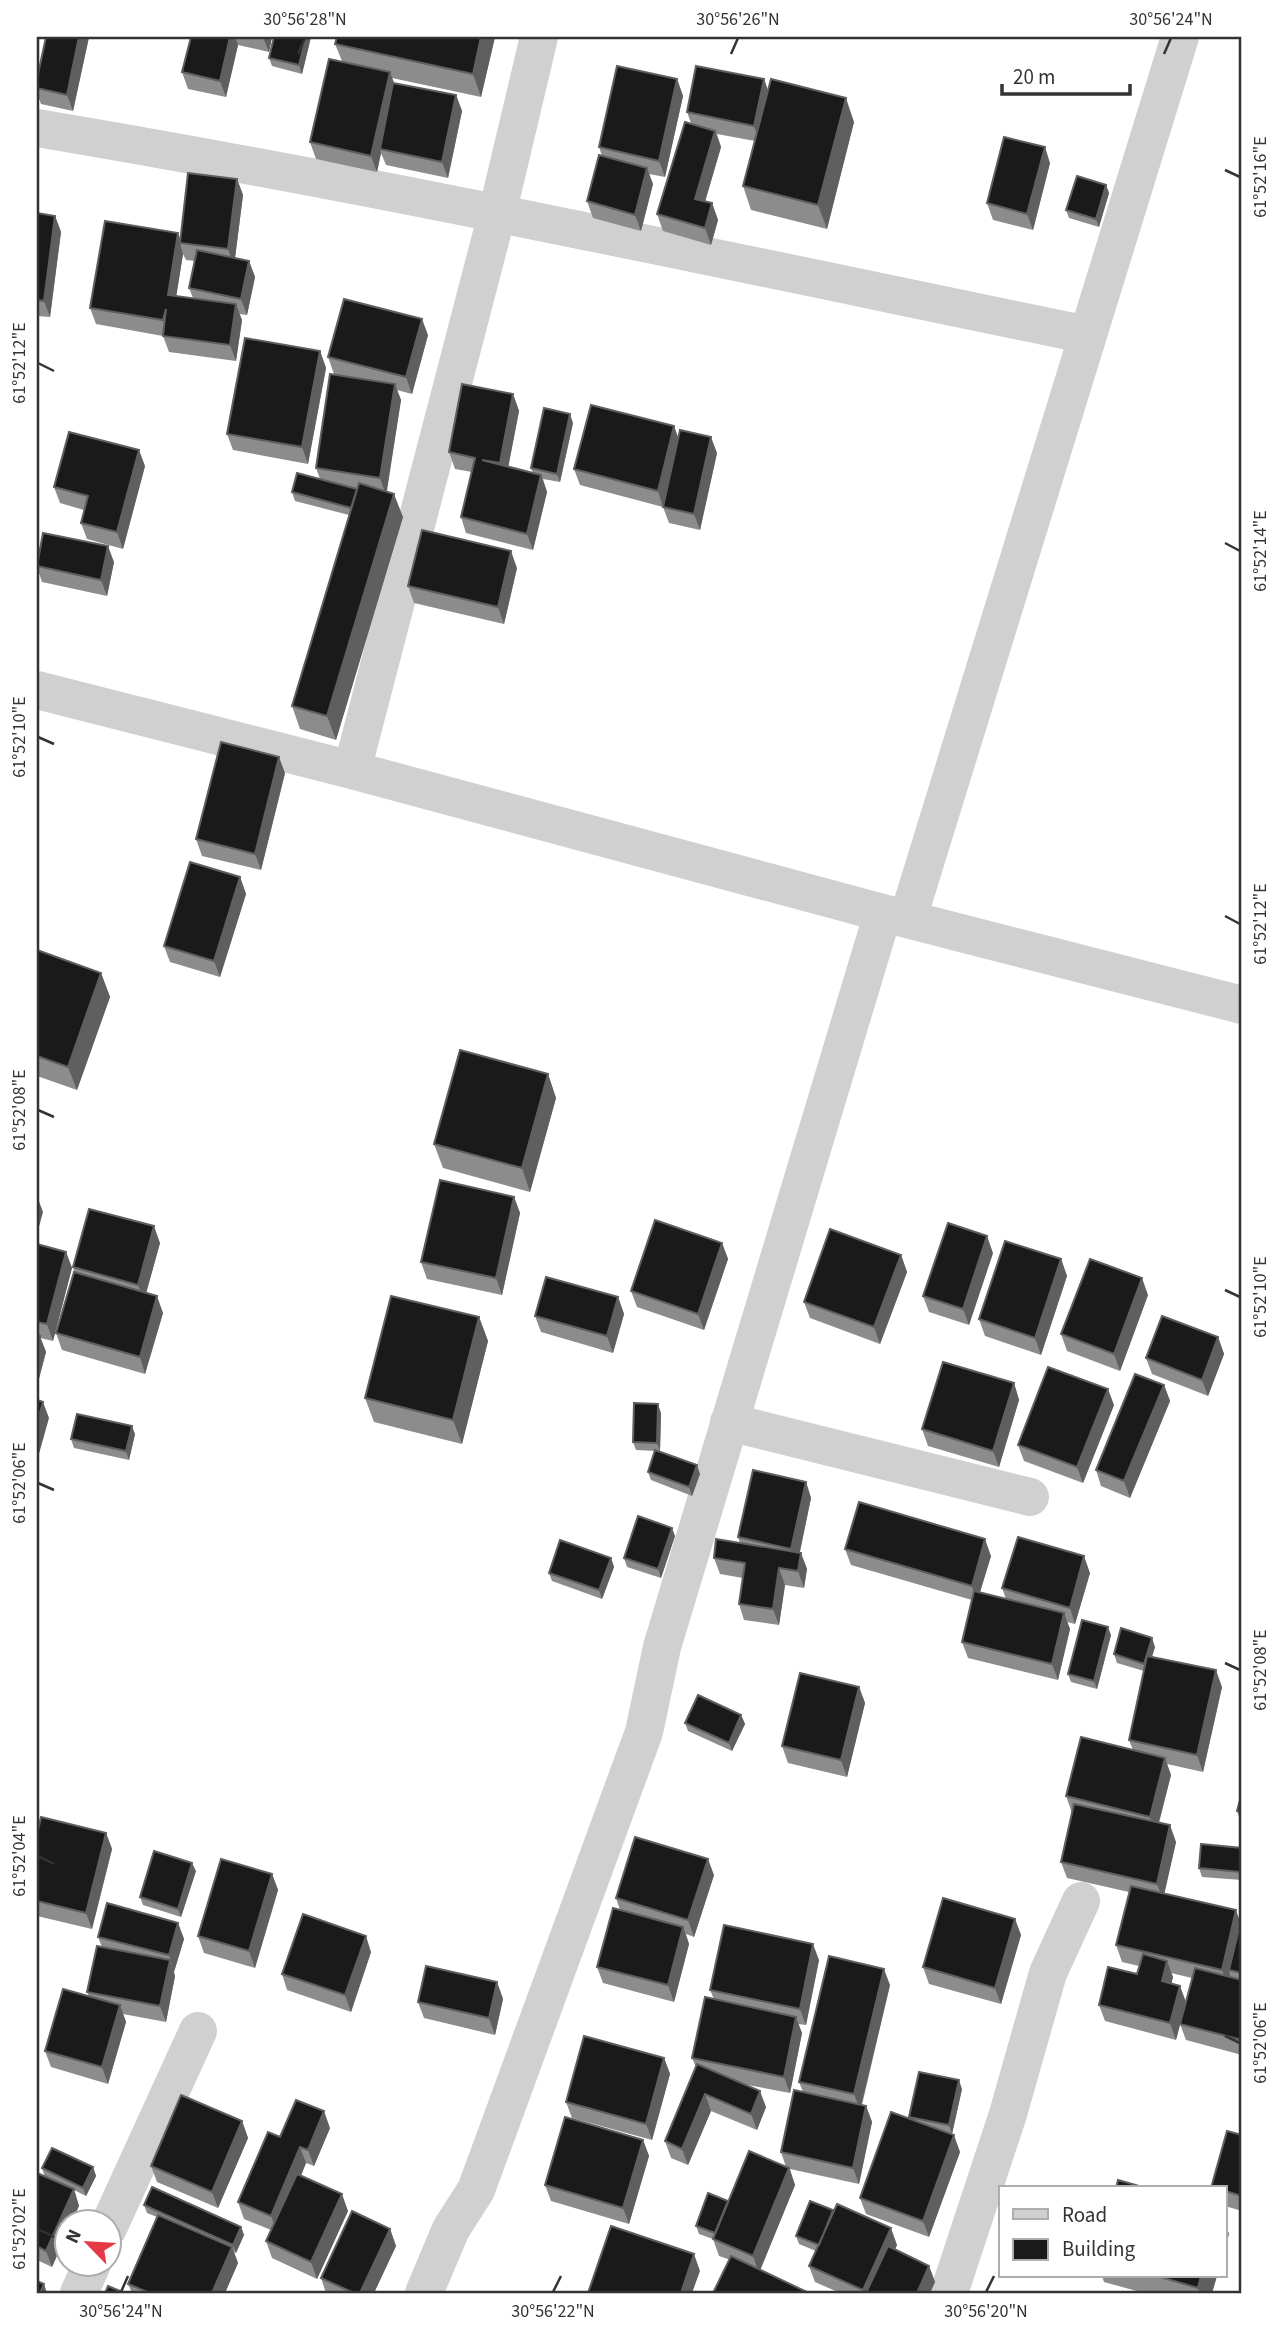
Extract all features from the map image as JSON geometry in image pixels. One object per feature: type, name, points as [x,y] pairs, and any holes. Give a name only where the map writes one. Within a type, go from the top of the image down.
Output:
[{"type":"street","points":[[352,770],[497,214],[539,37]]},
{"type":"street","points":[[424,2293],[451,2229],[476,2190],[644,1732],[662,1647],[729,1422],[1088,335],[1180,37]]},
{"type":"street","points":[[37,128],[170,150],[497,214],[1088,335]]},
{"type":"street","points":[[37,690],[352,770],[1242,1005]]},
{"type":"street","points":[[729,1422],[1030,1497]]},
{"type":"street","points":[[949,2293],[1008,2114],[1048,1973],[1081,1901]]},
{"type":"street","points":[[117,2208],[198,2031]]},
{"type":"building","points":[[46,37],[79,37],[67,95],[37,88]]},
{"type":"building","points":[[191,37],[230,37],[220,81],[182,72]]},
{"type":"building","points":[[274,37],[306,37],[299,65],[269,58]]},
{"type":"building","points":[[337,37],[481,37],[473,74],[335,44]]},
{"type":"building","points":[[329,59],[390,72],[371,156],[310,142]]},
{"type":"building","points":[[617,66],[677,79],[659,161],[599,147]]},
{"type":"building","points":[[696,66],[764,79],[754,126],[687,112]]},
{"type":"building","points":[[771,79],[846,98],[818,205],[743,186]]},
{"type":"building","points":[[393,83],[456,95],[442,162],[380,149]]},
{"type":"building","points":[[685,122],[715,131],[695,199],[712,203],[705,228],[657,214]]},
{"type":"building","points":[[1004,137],[1045,147],[1027,214],[987,203]]},
{"type":"building","points":[[599,155],[647,168],[635,215],[587,201]]},
{"type":"building","points":[[188,173],[237,179],[228,249],[180,243]]},
{"type":"building","points":[[1077,176],[1106,185],[1096,219],[1066,210]]},
{"type":"building","points":[[37,213],[55,216],[44,301],[37,300]]},
{"type":"building","points":[[105,221],[178,233],[168,295],[236,304],[230,345],[163,336],[166,309],[163,320],[90,308]]},
{"type":"building","points":[[197,250],[249,261],[241,299],[189,288]]},
{"type":"building","points":[[344,299],[422,319],[406,377],[328,357]]},
{"type":"building","points":[[245,338],[320,351],[302,447],[227,434]]},
{"type":"building","points":[[330,374],[395,384],[380,478],[316,468]]},
{"type":"building","points":[[462,384],[513,394],[500,463],[482,460],[541,475],[527,534],[461,517],[475,458],[449,452]]},
{"type":"building","points":[[591,405],[674,426],[658,491],[574,469]]},
{"type":"building","points":[[544,408],[570,414],[557,474],[531,468]]},
{"type":"building","points":[[680,430],[711,437],[694,514],[663,507]]},
{"type":"building","points":[[69,432],[139,450],[117,532],[81,523],[88,496],[54,487]]},
{"type":"building","points":[[297,473],[357,489],[351,508],[292,492]]},
{"type":"building","points":[[359,483],[394,494],[327,716],[292,706]]},
{"type":"building","points":[[422,530],[511,551],[498,607],[408,586]]},
{"type":"building","points":[[43,533],[108,546],[101,580],[37,566]]},
{"type":"building","points":[[221,742],[279,757],[255,854],[196,839]]},
{"type":"building","points":[[190,862],[240,877],[214,961],[164,946]]},
{"type":"building","points":[[37,950],[101,973],[68,1067],[37,1056]]},
{"type":"building","points":[[460,1050],[548,1074],[522,1168],[434,1144]]},
{"type":"building","points":[[440,1180],[514,1197],[496,1278],[421,1262]]},
{"type":"building","points":[[89,1209],[154,1226],[138,1285],[73,1267]]},
{"type":"building","points":[[655,1220],[722,1243],[698,1314],[631,1291]]},
{"type":"building","points":[[948,1223],[987,1236],[963,1309],[923,1296]]},
{"type":"building","points":[[830,1229],[901,1255],[874,1327],[804,1302]]},
{"type":"building","points":[[1005,1241],[1061,1259],[1035,1338],[979,1319]]},
{"type":"building","points":[[37,1244],[66,1252],[47,1324],[37,1322]]},
{"type":"building","points":[[1090,1259],[1142,1278],[1114,1354],[1061,1334]]},
{"type":"building","points":[[74,1272],[157,1296],[140,1357],[56,1333]]},
{"type":"building","points":[[546,1277],[618,1297],[607,1336],[535,1316]]},
{"type":"building","points":[[391,1296],[479,1317],[453,1420],[365,1398]]},
{"type":"building","points":[[1162,1316],[1218,1337],[1202,1380],[1146,1358]]},
{"type":"building","points":[[943,1362],[1014,1383],[993,1451],[922,1429]]},
{"type":"building","points":[[1048,1367],[1108,1389],[1077,1467],[1018,1445]]},
{"type":"building","points":[[1135,1374],[1164,1385],[1124,1481],[1096,1470]]},
{"type":"building","points":[[37,1400],[43,1402],[37,1423]]},
{"type":"building","points":[[634,1403],[658,1404],[657,1443],[633,1442]]},
{"type":"building","points":[[77,1414],[132,1426],[126,1451],[71,1439]]},
{"type":"building","points":[[655,1450],[697,1465],[689,1487],[648,1472]]},
{"type":"building","points":[[753,1470],[806,1482],[791,1549],[738,1537]]},
{"type":"building","points":[[859,1502],[985,1539],[972,1586],[845,1549]]},
{"type":"building","points":[[638,1516],[672,1528],[658,1569],[624,1558]]},
{"type":"building","points":[[1018,1537],[1084,1556],[1070,1608],[1002,1588]]},
{"type":"building","points":[[716,1539],[801,1553],[798,1571],[779,1568],[773,1609],[739,1604],[745,1563],[714,1558]]},
{"type":"building","points":[[560,1540],[611,1558],[599,1590],[549,1573]]},
{"type":"building","points":[[974,1591],[1064,1613],[1052,1664],[962,1642]]},
{"type":"building","points":[[1082,1620],[1108,1627],[1094,1681],[1068,1674]]},
{"type":"building","points":[[1121,1628],[1152,1638],[1144,1664],[1114,1654]]},
{"type":"building","points":[[1147,1656],[1216,1670],[1197,1755],[1129,1740]]},
{"type":"building","points":[[800,1673],[859,1687],[841,1760],[782,1746]]},
{"type":"building","points":[[698,1695],[741,1715],[729,1743],[685,1723]]},
{"type":"building","points":[[1081,1737],[1165,1758],[1150,1817],[1066,1796]]},
{"type":"building","points":[[1242,1793],[1242,1813],[1237,1811]]},
{"type":"building","points":[[1074,1804],[1170,1825],[1157,1884],[1061,1862]]},
{"type":"building","points":[[41,1817],[106,1833],[86,1913],[37,1901],[37,1835]]},
{"type":"building","points":[[635,1837],[708,1859],[688,1920],[616,1898]]},
{"type":"building","points":[[1201,1844],[1242,1848],[1240,1872],[1199,1868]]},
{"type":"building","points":[[154,1851],[192,1863],[178,1909],[140,1897]]},
{"type":"building","points":[[221,1859],[272,1874],[249,1951],[198,1936]]},
{"type":"building","points":[[1131,1886],[1236,1910],[1222,1970],[1116,1945]]},
{"type":"building","points":[[943,1898],[1015,1919],[995,1988],[923,1967]]},
{"type":"building","points":[[107,1903],[178,1923],[169,1955],[98,1937]]},
{"type":"building","points":[[613,1908],[683,1927],[668,1985],[597,1967]]},
{"type":"building","points":[[303,1914],[366,1936],[345,1995],[282,1974]]},
{"type":"building","points":[[1242,1916],[1242,1973],[1229,1970]]},
{"type":"building","points":[[724,1925],[813,1944],[800,2009],[710,1990]]},
{"type":"building","points":[[97,1946],[170,1960],[160,2006],[87,1992]]},
{"type":"building","points":[[1143,1954],[1167,1961],[1162,1981],[1180,1986],[1170,2023],[1099,2005],[1108,1967],[1137,1974]]},
{"type":"building","points":[[829,1956],[884,1969],[854,2094],[799,2082]]},
{"type":"building","points":[[426,1966],[497,1982],[489,2018],[418,2002]]},
{"type":"building","points":[[1195,1968],[1242,1980],[1242,2040],[1180,2024]]},
{"type":"building","points":[[63,1989],[120,2005],[102,2067],[45,2051]]},
{"type":"building","points":[[705,1997],[796,2017],[784,2077],[692,2058]]},
{"type":"building","points":[[584,2036],[664,2058],[646,2124],[566,2102]]},
{"type":"building","points":[[697,2064],[760,2091],[751,2114],[705,2094],[682,2149],[665,2141]]},
{"type":"building","points":[[919,2072],[959,2080],[949,2125],[909,2117]]},
{"type":"building","points":[[794,2090],[866,2106],[853,2168],[781,2152]]},
{"type":"building","points":[[181,2095],[242,2121],[212,2192],[151,2166]]},
{"type":"building","points":[[296,2100],[324,2111],[308,2150],[300,2147],[271,2216],[238,2202],[268,2132],[280,2137]]},
{"type":"building","points":[[891,2112],[954,2135],[923,2221],[860,2198]]},
{"type":"building","points":[[565,2117],[643,2140],[623,2208],[545,2185]]},
{"type":"building","points":[[1227,2131],[1242,2135],[1242,2196],[1226,2191],[1226,2186],[1212,2186]]},
{"type":"building","points":[[52,2148],[93,2167],[83,2188],[42,2168]]},
{"type":"building","points":[[749,2151],[789,2168],[753,2256],[713,2239]]},
{"type":"building","points":[[37,2173],[74,2189],[65,2208],[52,2208],[52,2238],[46,2251],[37,2246]]},
{"type":"building","points":[[297,2174],[342,2194],[311,2262],[266,2241]]},
{"type":"building","points":[[1118,2180],[1139,2186],[1116,2186]]},
{"type":"building","points":[[152,2187],[241,2227],[233,2245],[144,2205]]},
{"type":"building","points":[[708,2193],[728,2201],[715,2233],[696,2226]]},
{"type":"building","points":[[810,2201],[833,2210],[819,2245],[796,2236]]},
{"type":"building","points":[[837,2204],[891,2228],[863,2290],[809,2266]]},
{"type":"building","points":[[352,2211],[390,2229],[360,2293],[354,2293],[321,2278]]},
{"type":"building","points":[[158,2215],[232,2247],[212,2293],[150,2293],[128,2284]]},
{"type":"building","points":[[611,2226],[694,2254],[681,2293],[588,2293]]},
{"type":"building","points":[[888,2246],[929,2266],[917,2293],[866,2293]]},
{"type":"building","points":[[731,2256],[809,2293],[713,2293]]},
{"type":"building","points":[[1164,2278],[1200,2278],[1198,2288]]},
{"type":"building","points":[[37,2281],[44,2284],[40,2293],[37,2293]]},
{"type":"building","points":[[108,2286],[125,2293],[105,2293]]}]
